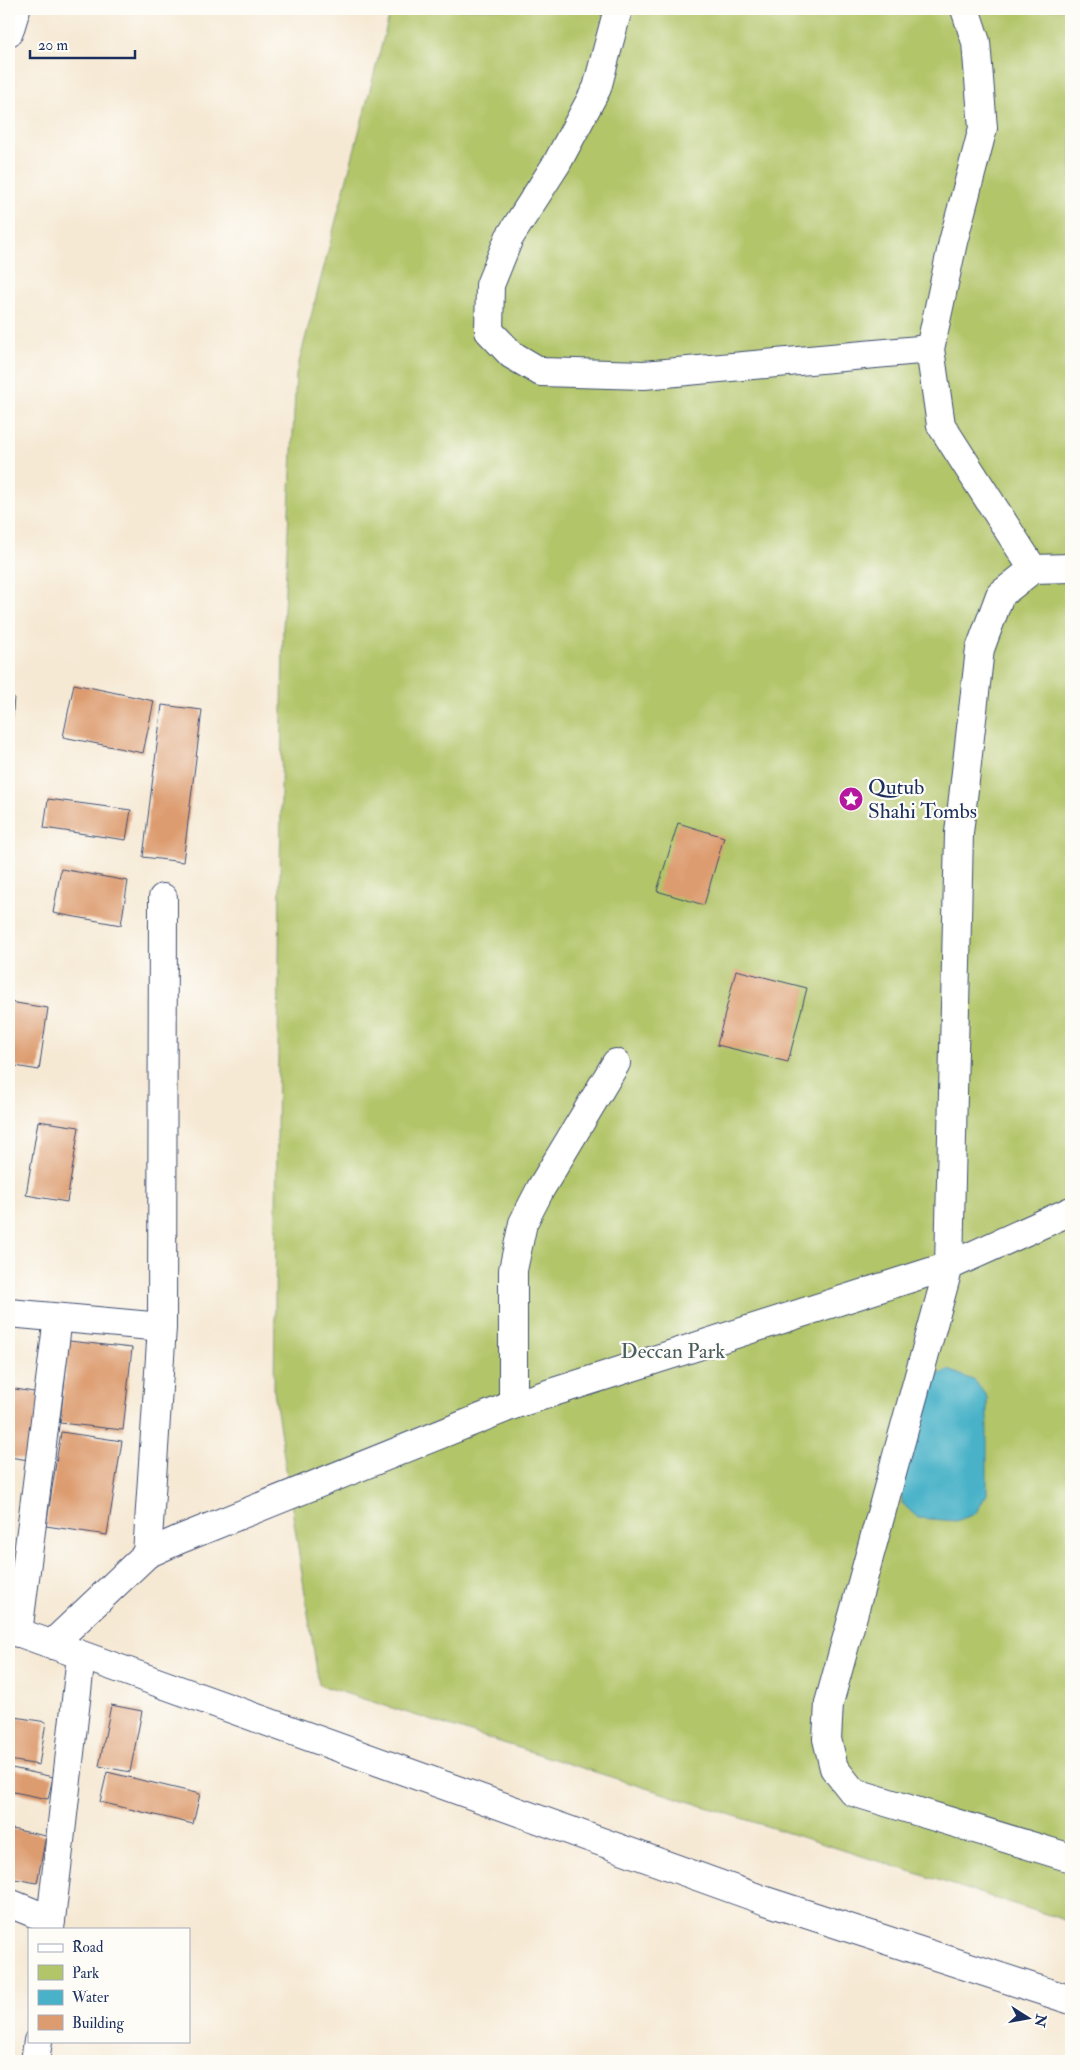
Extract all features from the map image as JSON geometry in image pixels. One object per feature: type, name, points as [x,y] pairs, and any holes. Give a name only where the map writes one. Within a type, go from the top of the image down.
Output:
[{"type":"street","points":[[9,32],[16,9]]},
{"type":"street","points":[[618,9],[597,88],[557,163],[509,238],[490,285],[489,331],[512,355],[541,372],[644,375],[930,349]]},
{"type":"street","points":[[965,9],[976,42],[983,128],[952,242],[930,349],[941,425],[1033,569]]},
{"type":"street","points":[[1071,568],[1033,569],[1000,595],[980,649],[959,833],[949,1266],[829,1702],[827,1739],[834,1768],[853,1792],[1071,1858]]},
{"type":"street","points":[[147,1554],[162,1327],[163,898]]},
{"type":"street","points":[[513,1405],[513,1270],[523,1223],[541,1188],[616,1063]]},
{"type":"street","points":[[51,1645],[147,1554],[513,1405],[949,1266],[1071,1211]]},
{"type":"street","points":[[9,1313],[162,1327]]},
{"type":"street","points":[[58,1318],[13,1631],[766,1901],[1071,2000]]},
{"type":"street","points":[[9,1902],[51,1924],[81,1656]]},
{"type":"street","points":[[35,2061],[38,2042]]},
{"type":"green space","name":"Deccan Park","points":[[391,9],[1071,9],[1071,1922],[319,1685],[274,1391],[283,628],[296,374]]},
{"type":"water","points":[[949,1370],[975,1381],[987,1397],[987,1494],[975,1514],[956,1521],[918,1518],[903,1504],[899,1482],[929,1378]]},
{"type":"building","points":[[74,684],[154,701],[143,753],[63,737]]},
{"type":"building","points":[[9,697],[14,697],[12,724],[9,724]]},
{"type":"building","points":[[162,705],[202,710],[183,862],[143,857]]},
{"type":"building","points":[[48,799],[131,810],[126,840],[44,828]]},
{"type":"building","points":[[678,823],[724,837],[704,905],[657,891]]},
{"type":"building","points":[[61,869],[128,881],[121,925],[53,913]]},
{"type":"building","points":[[736,970],[807,988],[788,1062],[717,1045]]},
{"type":"building","points":[[9,1002],[48,1008],[39,1070],[9,1065]]},
{"type":"building","points":[[38,1121],[79,1127],[67,1202],[26,1195]]},
{"type":"building","points":[[69,1341],[132,1348],[123,1430],[60,1423]]},
{"type":"building","points":[[9,1388],[40,1393],[29,1460],[9,1457]]},
{"type":"building","points":[[61,1432],[122,1441],[107,1535],[46,1526]]},
{"type":"building","points":[[111,1705],[142,1711],[130,1772],[99,1766]]},
{"type":"building","points":[[9,1716],[46,1722],[39,1765],[9,1760]]},
{"type":"building","points":[[12,1768],[53,1777],[48,1799],[9,1791]]},
{"type":"building","points":[[107,1772],[200,1794],[193,1824],[100,1802]]},
{"type":"building","points":[[12,1829],[46,1836],[37,1883],[9,1878],[9,1848]]},
{"type":"place","name":"Qutub Shahi Tombs","points":[[851,799]]}]
